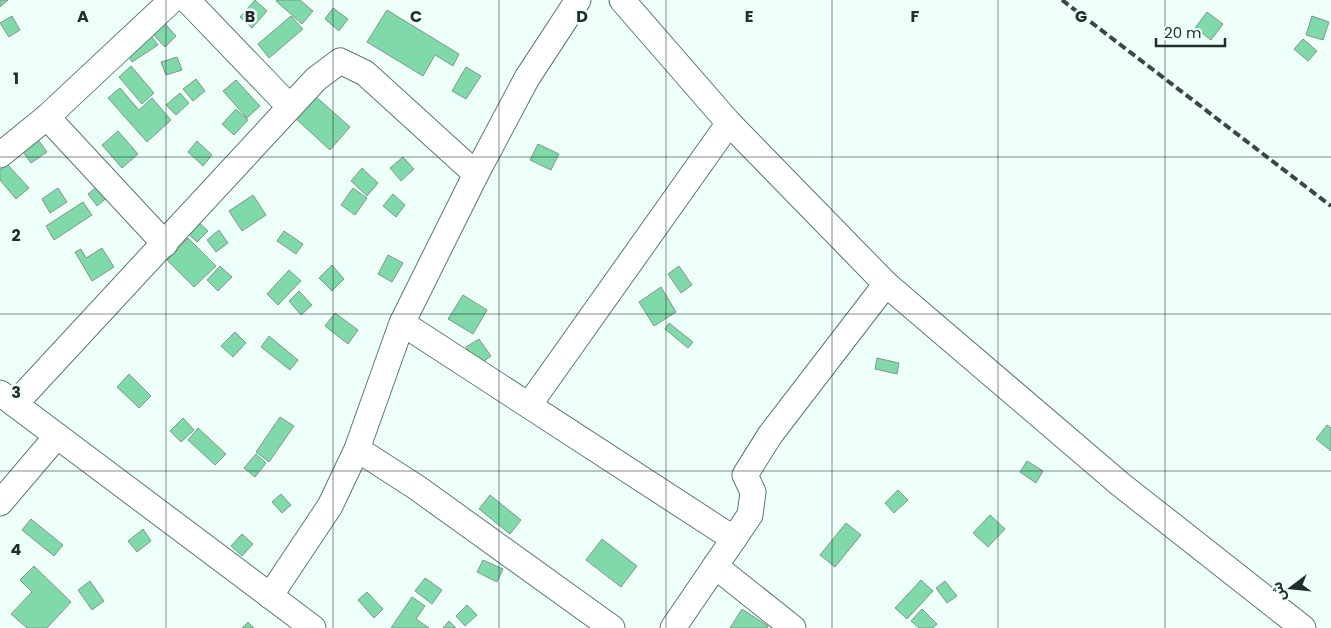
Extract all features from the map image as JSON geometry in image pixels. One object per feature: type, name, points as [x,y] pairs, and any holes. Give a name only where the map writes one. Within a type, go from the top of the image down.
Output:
[{"type":"street","points":[[0,155],[47,117],[172,0]]},
{"type":"street","points":[[187,0],[290,107]]},
{"type":"street","points":[[270,596],[330,506],[357,449],[402,323],[476,174],[527,78],[578,0]]},
{"type":"street","points":[[622,0],[729,123],[886,284],[1120,484],[1303,628]]},
{"type":"street","points":[[313,628],[8,398],[165,244],[316,79],[340,61],[364,73],[476,174]]},
{"type":"street","points":[[47,117],[165,244]]},
{"type":"street","points":[[529,405],[729,123]]},
{"type":"street","points":[[673,628],[750,515],[753,492],[745,474],[770,436],[886,284]]},
{"type":"street","points":[[402,323],[734,539]]},
{"type":"street","points":[[0,503],[57,436]]},
{"type":"street","points":[[357,449],[416,487],[612,628]]},
{"type":"street","points":[[715,566],[794,628]]},
{"type":"building","points":[[0,0],[8,0],[0,7]]},
{"type":"building","points":[[255,0],[267,11],[252,28],[240,17]]},
{"type":"building","points":[[277,0],[300,0],[313,11],[302,24]]},
{"type":"building","points":[[333,8],[348,19],[339,31],[325,19]]},
{"type":"building","points":[[387,10],[459,54],[453,66],[435,55],[423,76],[367,42]]},
{"type":"building","points":[[1207,12],[1223,24],[1211,40],[1195,28]]},
{"type":"building","points":[[12,16],[20,30],[9,37],[0,23]]},
{"type":"building","points":[[291,16],[303,29],[269,58],[258,44]]},
{"type":"building","points":[[1312,16],[1329,22],[1323,40],[1306,35]]},
{"type":"building","points":[[159,17],[176,36],[165,47],[147,28]]},
{"type":"building","points":[[149,33],[158,45],[132,62],[124,49]]},
{"type":"building","points":[[1303,39],[1317,51],[1308,61],[1294,49]]},
{"type":"building","points":[[177,57],[182,70],[166,75],[161,62]]},
{"type":"building","points":[[131,66],[154,93],[142,104],[119,77]]},
{"type":"building","points":[[466,67],[481,76],[466,99],[452,91]]},
{"type":"building","points":[[196,79],[205,91],[193,101],[183,89]]},
{"type":"building","points":[[236,80],[260,106],[247,118],[223,91]]},
{"type":"building","points":[[120,88],[139,110],[152,98],[171,120],[147,142],[108,98]]},
{"type":"building","points":[[180,93],[189,103],[176,115],[166,105]]},
{"type":"building","points":[[314,95],[350,127],[330,150],[294,117]]},
{"type":"building","points":[[236,109],[248,120],[234,135],[222,124]]},
{"type":"building","points":[[118,131],[138,154],[122,168],[102,145]]},
{"type":"building","points":[[36,137],[47,152],[31,163],[21,149]]},
{"type":"building","points":[[197,141],[212,155],[203,166],[188,152]]},
{"type":"building","points":[[538,144],[559,154],[551,170],[530,160]]},
{"type":"building","points":[[403,157],[414,169],[401,181],[390,168]]},
{"type":"building","points":[[7,164],[29,188],[16,199],[0,180],[0,170]]},
{"type":"building","points":[[362,168],[378,183],[367,196],[351,181]]},
{"type":"building","points":[[100,184],[110,195],[97,206],[88,194]]},
{"type":"building","points":[[58,188],[67,202],[50,213],[42,199]]},
{"type":"building","points":[[353,188],[367,198],[355,215],[341,205]]},
{"type":"building","points":[[393,194],[405,205],[396,217],[383,206]]},
{"type":"building","points":[[253,195],[266,215],[242,231],[229,211]]},
{"type":"building","points":[[83,202],[92,215],[54,240],[46,226]]},
{"type":"building","points":[[192,216],[208,231],[197,242],[181,227]]},
{"type":"building","points":[[219,230],[228,243],[216,252],[207,240]]},
{"type":"building","points":[[284,231],[303,244],[296,254],[277,241]]},
{"type":"building","points":[[188,238],[216,266],[194,287],[167,260]]},
{"type":"building","points":[[102,248],[114,267],[92,281],[75,252],[81,249],[86,258]]},
{"type":"building","points":[[388,255],[403,263],[392,282],[378,274]]},
{"type":"building","points":[[332,265],[344,279],[332,291],[319,278]]},
{"type":"building","points":[[220,266],[232,277],[218,291],[207,280]]},
{"type":"building","points":[[679,266],[692,285],[681,293],[668,274]]},
{"type":"building","points":[[289,270],[301,281],[278,305],[267,294]]},
{"type":"building","points":[[661,287],[676,312],[654,326],[639,302]]},
{"type":"building","points":[[299,291],[312,305],[301,315],[289,301]]},
{"type":"building","points":[[463,295],[487,310],[473,334],[448,319]]},
{"type":"building","points":[[335,313],[358,330],[348,344],[325,326]]},
{"type":"building","points":[[669,323],[693,342],[688,348],[665,329]]},
{"type":"building","points":[[235,332],[246,343],[233,357],[221,346]]},
{"type":"building","points":[[269,336],[298,360],[290,370],[261,347]]},
{"type":"building","points":[[479,339],[491,356],[479,365],[466,347]]},
{"type":"building","points":[[877,358],[899,363],[897,374],[875,369]]},
{"type":"building","points":[[129,374],[151,396],[139,408],[117,387]]},
{"type":"building","points":[[280,417],[294,426],[269,462],[256,452]]},
{"type":"building","points":[[183,418],[194,430],[181,442],[170,431]]},
{"type":"building","points":[[1327,425],[1331,428],[1331,451],[1316,439]]},
{"type":"building","points":[[198,428],[226,454],[215,465],[188,440]]},
{"type":"building","points":[[256,454],[266,463],[255,477],[244,468]]},
{"type":"building","points":[[1027,461],[1043,471],[1036,483],[1020,472]]},
{"type":"building","points":[[898,490],[908,500],[894,513],[885,503]]},
{"type":"building","points":[[281,494],[291,505],[282,513],[272,502]]},
{"type":"building","points":[[490,495],[521,520],[510,534],[479,509]]},
{"type":"building","points":[[990,515],[1005,529],[988,547],[973,533]]},
{"type":"building","points":[[31,519],[63,545],[54,556],[22,530]]},
{"type":"building","points":[[846,523],[861,535],[835,567],[820,555]]},
{"type":"building","points":[[143,529],[151,541],[137,552],[128,541]]},
{"type":"building","points":[[242,534],[253,544],[242,556],[231,546]]},
{"type":"building","points":[[602,539],[637,566],[621,587],[586,560]]},
{"type":"building","points":[[483,560],[503,569],[497,582],[477,572]]},
{"type":"building","points":[[34,566],[71,602],[47,628],[27,628],[11,614],[32,592],[20,580]]},
{"type":"building","points":[[425,578],[442,590],[432,604],[415,591]]},
{"type":"building","points":[[921,580],[933,591],[907,619],[895,608]]},
{"type":"building","points":[[90,581],[104,601],[92,610],[78,590]]},
{"type":"building","points":[[945,581],[957,596],[947,603],[936,588]]},
{"type":"building","points":[[367,592],[383,609],[374,618],[358,600]]},
{"type":"building","points":[[412,597],[425,606],[416,619],[429,628],[391,628]]},
{"type":"building","points":[[467,605],[477,615],[465,626],[456,616]]},
{"type":"building","points":[[742,609],[768,626],[767,628],[730,628]]},
{"type":"building","points":[[922,609],[937,624],[933,628],[919,628],[911,621]]},
{"type":"building","points":[[449,621],[456,628],[443,628]]},
{"type":"building","points":[[248,622],[254,628],[242,628]]},
{"type":"railway","points":[[1062,0],[1331,206]]}]
